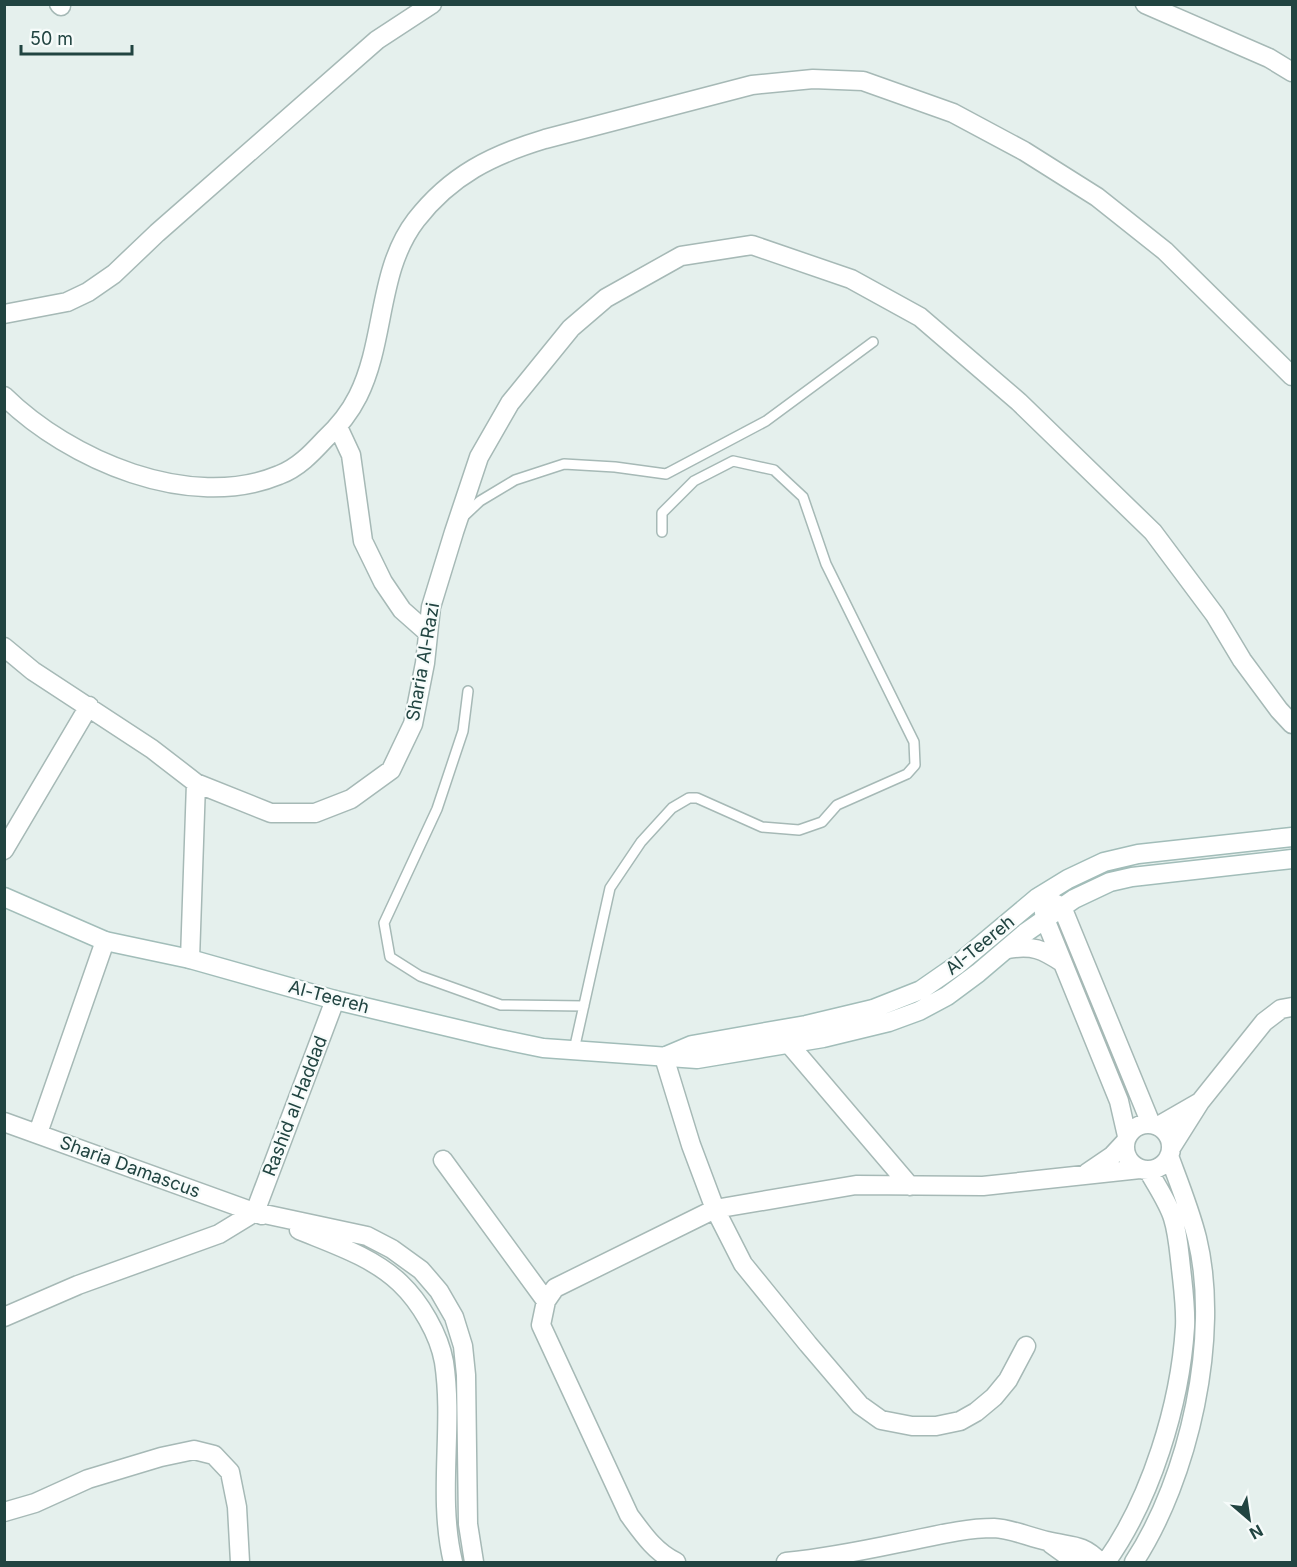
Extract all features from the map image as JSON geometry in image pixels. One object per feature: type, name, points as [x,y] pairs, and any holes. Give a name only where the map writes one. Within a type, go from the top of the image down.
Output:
[{"type":"street","points":[[4,314],[67,302],[88,292],[114,274],[377,40],[432,4]]},
{"type":"street","points":[[1145,4],[1269,58],[1293,72]]},
{"type":"street","points":[[4,396],[25,416],[63,442],[95,459],[131,472],[176,484],[210,488],[247,484],[280,475],[304,460],[338,427],[358,397],[371,363],[387,281],[399,250],[416,221],[461,176],[483,162],[515,148],[545,139],[752,85],[813,79],[863,81],[953,113],[1024,151],[1097,197],[1166,251],[1293,376]]},
{"type":"street","name":"Sharia Al-Razi","points":[[4,647],[33,671],[152,749],[195,783],[271,813],[315,813],[351,800],[391,770],[413,723],[431,607],[479,457],[510,403],[572,328],[606,298],[681,256],[752,245],[851,279],[920,317],[1019,402],[1153,532],[1215,615],[1242,660],[1279,710],[1293,724]]},
{"type":"street","points":[[338,427],[351,455],[363,541],[383,582],[402,610],[428,633]]},
{"type":"street","points":[[4,850],[89,706]]},
{"type":"street","points":[[190,959],[195,783]]},
{"type":"street","name":"Al-Teereh","points":[[664,1057],[692,1045],[806,1025],[873,1009],[921,990],[957,965],[1041,896],[1068,879],[1104,862],[1138,854],[1293,837]]},
{"type":"street","name":"Al-Teereh","points":[[4,897],[105,941],[190,959],[335,1000],[495,1038],[543,1048],[697,1059],[823,1038],[867,1028],[919,1011],[947,996],[1045,919],[1090,891],[1110,882],[1132,877],[1293,859]]},
{"type":"street","points":[[1041,896],[1062,908],[1154,1125],[1167,1133],[1170,1152],[1197,1239],[1203,1278],[1205,1322],[1202,1365],[1194,1412],[1174,1479],[1155,1524],[1134,1563]]},
{"type":"street","points":[[1041,896],[1045,919],[1119,1101],[1127,1157],[1131,1163],[1144,1169],[1173,1216],[1179,1243],[1185,1326],[1174,1406],[1160,1452],[1140,1503],[1121,1542],[1106,1563]]},
{"type":"street","points":[[38,1133],[105,941]]},
{"type":"street","points":[[1007,949],[1032,947],[1040,949],[1063,963]]},
{"type":"street","name":"Rashid al Haddad","points":[[255,1212],[335,1000]]},
{"type":"street","points":[[676,1563],[664,1556],[648,1541],[629,1515],[542,1325],[546,1301],[555,1288],[715,1209],[856,1185],[983,1186],[1158,1167],[1170,1152],[1200,1102],[1264,1022],[1281,1009],[1293,1007]]},
{"type":"street","points":[[789,1044],[910,1186]]},
{"type":"street","points":[[664,1057],[691,1145],[715,1209],[743,1264],[860,1405],[881,1420],[912,1426],[960,1421],[976,1412],[994,1397],[1008,1380],[1026,1346]]},
{"type":"street","points":[[1080,1177],[1103,1164],[1138,1126],[1154,1125],[1200,1102]]},
{"type":"street","name":"Sharia Damascus","points":[[4,1122],[255,1212]]},
{"type":"street","points":[[443,1160],[546,1301]]},
{"type":"street","points":[[4,1317],[78,1285],[219,1234],[255,1212],[367,1236],[392,1249],[421,1270],[439,1291],[454,1317],[463,1346],[466,1375],[468,1524],[474,1563]]},
{"type":"street","points":[[255,1212],[348,1250],[380,1267],[400,1283],[419,1306],[433,1329],[444,1360],[445,1517],[453,1563]]},
{"type":"street","points":[[4,1512],[35,1503],[88,1479],[161,1457],[194,1450],[214,1455],[230,1472],[237,1508],[240,1563]]},
{"type":"street","points":[[786,1563],[841,1555],[956,1532],[995,1528],[1047,1541],[1076,1545],[1086,1549],[1100,1563]]},
{"type":"street","points":[[1047,1541],[1076,1563]]},
{"type":"lane","points":[[458,522],[480,501],[515,480],[564,464],[615,466],[666,474],[766,421],[873,342]]},
{"type":"lane","points":[[574,1050],[610,888],[640,842],[672,808],[689,798],[697,798],[762,827],[799,830],[822,822],[837,804],[907,774],[915,765],[914,742],[826,564],[803,497],[774,470],[733,461],[694,481],[662,513],[662,532]]},
{"type":"lane","points":[[468,691],[463,731],[437,809],[384,923],[390,957],[420,976],[501,1005],[584,1006]]}]
